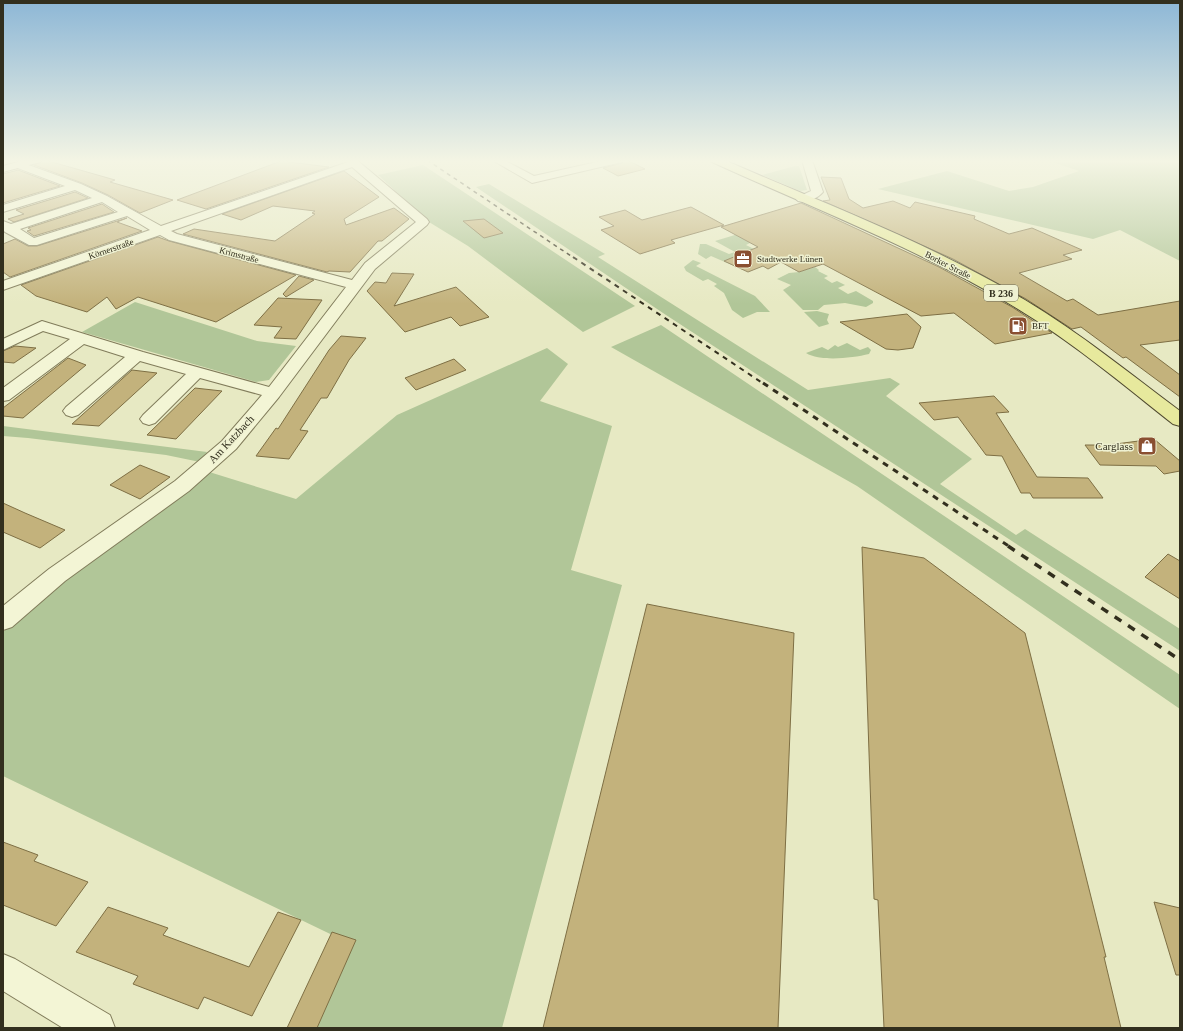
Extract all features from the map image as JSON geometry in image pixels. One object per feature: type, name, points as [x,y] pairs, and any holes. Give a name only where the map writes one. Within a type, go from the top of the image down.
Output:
[{"type":"main road","name":"Borker Straße","points":[[823,208],[910,246],[972,277],[1019,304],[1081,346],[1180,420]]},
{"type":"street","points":[[6,227],[69,208]]},
{"type":"street","name":"Krimstraße","points":[[122,208],[174,237],[354,285]]},
{"type":"street","name":"Körnerstraße","points":[[3,286],[226,208]]},
{"type":"street","name":"Am Katzbach","points":[[3,620],[76,561],[182,486],[229,445],[273,393],[370,266],[423,222],[407,208]]},
{"type":"street","points":[[6,227],[33,242],[129,212]]},
{"type":"street","points":[[3,345],[42,326],[137,355],[273,393]]},
{"type":"street","points":[[3,396],[82,338]]},
{"type":"street","points":[[72,411],[137,355]]},
{"type":"street","points":[[149,419],[197,372]]},
{"type":"street","points":[[3,970],[97,1028]]},
{"type":"green space","points":[[414,208],[488,208],[635,306],[583,332],[468,246],[429,222]]},
{"type":"green space","points":[[507,208],[529,208],[605,254],[598,257],[808,390],[890,378],[900,384],[886,396],[972,459],[940,484],[1016,535],[1025,529],[1180,629],[1180,651],[663,313]]},
{"type":"green space","points":[[960,208],[1180,208],[1180,261],[1120,230],[1093,239]]},
{"type":"green space","points":[[748,231],[744,239],[750,243],[746,245],[768,256],[749,251],[725,261],[748,272],[711,256],[706,259],[698,254],[700,244],[706,244],[729,254],[735,252],[715,241]]},
{"type":"green space","points":[[693,260],[701,263],[696,266],[755,296],[770,312],[757,312],[743,318],[732,310],[724,293],[714,286],[717,284],[708,279],[703,281],[686,271],[684,267]]},
{"type":"green space","points":[[815,267],[819,270],[818,271],[828,276],[824,278],[832,283],[837,281],[845,285],[838,288],[848,294],[856,291],[873,301],[873,303],[866,307],[845,303],[824,305],[818,310],[803,310],[783,290],[791,285],[777,279],[789,273],[799,272]]},
{"type":"green space","points":[[135,302],[257,341],[296,346],[269,380],[256,382],[82,332]]},
{"type":"green space","points":[[817,311],[829,314],[827,320],[829,324],[819,327],[804,312]]},
{"type":"green space","points":[[661,325],[1180,675],[1180,709],[857,486],[611,347]]},
{"type":"green space","points":[[847,343],[860,350],[868,347],[871,350],[869,354],[837,358],[820,358],[806,353],[822,347],[828,350],[835,345],[838,347]]},
{"type":"green space","points":[[547,348],[568,364],[540,401],[612,426],[571,570],[622,585],[502,1028],[313,1028],[351,944],[3,776],[3,632],[22,615],[206,471],[296,499],[397,415]]},
{"type":"green space","points":[[3,426],[207,452],[200,462],[166,455],[3,436]]},
{"type":"building","points":[[22,208],[57,208],[14,222],[8,219],[24,214],[16,210]]},
{"type":"building","points":[[89,208],[108,208],[114,212],[34,236],[27,231],[31,230],[28,228]]},
{"type":"building","points":[[131,208],[152,208],[140,213]]},
{"type":"building","points":[[239,208],[268,208],[241,220],[222,214]]},
{"type":"building","points":[[291,208],[361,208],[344,219],[346,225],[394,208],[409,219],[382,241],[378,241],[350,272],[327,272],[183,234],[194,229],[275,241],[315,214],[312,213],[315,211]]},
{"type":"building","points":[[687,208],[693,208],[724,225],[671,240],[675,243],[640,254],[601,230],[614,226],[599,217],[625,210],[642,220]]},
{"type":"building","points":[[784,208],[812,208],[939,267],[1012,307],[1052,333],[995,344],[954,313],[921,316],[823,264],[799,272],[781,262],[768,269],[763,266],[748,272],[724,261],[758,247],[721,227]]},
{"type":"building","points":[[839,208],[941,208],[975,216],[974,219],[1009,234],[1032,228],[1082,250],[1063,255],[1072,259],[1019,273],[1067,301],[1073,299],[1098,315],[1180,301],[1180,340],[1140,345],[1180,375],[1180,397],[1126,357],[1123,358],[1081,327],[1072,329],[1026,299],[953,259]]},
{"type":"building","points":[[127,218],[117,222],[142,231],[10,277],[3,272],[3,244],[15,239],[28,246],[37,246]]},
{"type":"building","points":[[484,219],[503,233],[484,238],[463,221]]},
{"type":"building","points":[[158,237],[296,275],[216,322],[138,297],[116,309],[107,297],[87,312],[36,296],[21,285]]},
{"type":"building","points":[[392,273],[414,274],[394,306],[456,287],[489,317],[460,326],[451,317],[405,332],[367,291],[375,282],[386,283]]},
{"type":"building","points":[[299,276],[314,280],[286,297],[283,294]]},
{"type":"building","points":[[278,298],[322,300],[296,339],[274,338],[282,327],[254,325]]},
{"type":"building","points":[[907,314],[921,327],[913,348],[898,350],[886,349],[840,322]]},
{"type":"building","points":[[341,336],[366,338],[349,360],[327,398],[321,398],[300,430],[308,431],[289,459],[256,456],[276,428],[278,429],[329,350]]},
{"type":"building","points":[[15,346],[36,348],[14,363],[3,362],[3,351]]},
{"type":"building","points":[[68,358],[86,365],[23,418],[3,416],[3,408]]},
{"type":"building","points":[[454,359],[466,370],[416,390],[405,378]]},
{"type":"building","points":[[132,370],[157,373],[99,426],[72,424]]},
{"type":"building","points":[[195,388],[222,391],[176,439],[147,435]]},
{"type":"building","points":[[994,396],[1009,412],[996,413],[1037,477],[1088,478],[1103,498],[1033,498],[1030,493],[1021,493],[1002,456],[986,455],[958,417],[934,420],[919,403]]},
{"type":"building","points":[[1154,439],[1180,461],[1180,471],[1164,474],[1156,466],[1100,465],[1085,445],[1108,445]]},
{"type":"building","points":[[140,465],[170,477],[140,499],[110,485]]},
{"type":"building","points":[[3,503],[65,530],[40,548],[3,532]]},
{"type":"building","points":[[862,547],[924,558],[1025,633],[1106,957],[1104,957],[1121,1028],[884,1028],[878,900],[874,899]]},
{"type":"building","points":[[1168,554],[1180,561],[1180,599],[1145,577]]},
{"type":"building","points":[[647,604],[794,633],[778,1028],[543,1028]]},
{"type":"building","points":[[3,842],[38,855],[34,861],[88,882],[56,926],[3,905]]},
{"type":"building","points":[[1154,902],[1180,908],[1180,975],[1176,975]]},
{"type":"building","points":[[108,907],[168,928],[163,935],[249,967],[278,912],[301,920],[252,1016],[204,997],[198,1009],[133,984],[138,976],[76,952]]},
{"type":"building","points":[[332,932],[356,940],[317,1028],[287,1028]]},
{"type":"railway","points":[[499,208],[574,258]]},
{"type":"railway","points":[[573,257],[764,384]]},
{"type":"railway","points":[[763,383],[1010,547]]},
{"type":"railway","points":[[1008,546],[1180,660]]},
{"type":"place","name":"Stadtwerke Lünen","points":[[743,259]]},
{"type":"place","name":"BFT","points":[[1018,326]]},
{"type":"place","name":"Carglass","points":[[1147,446]]}]
